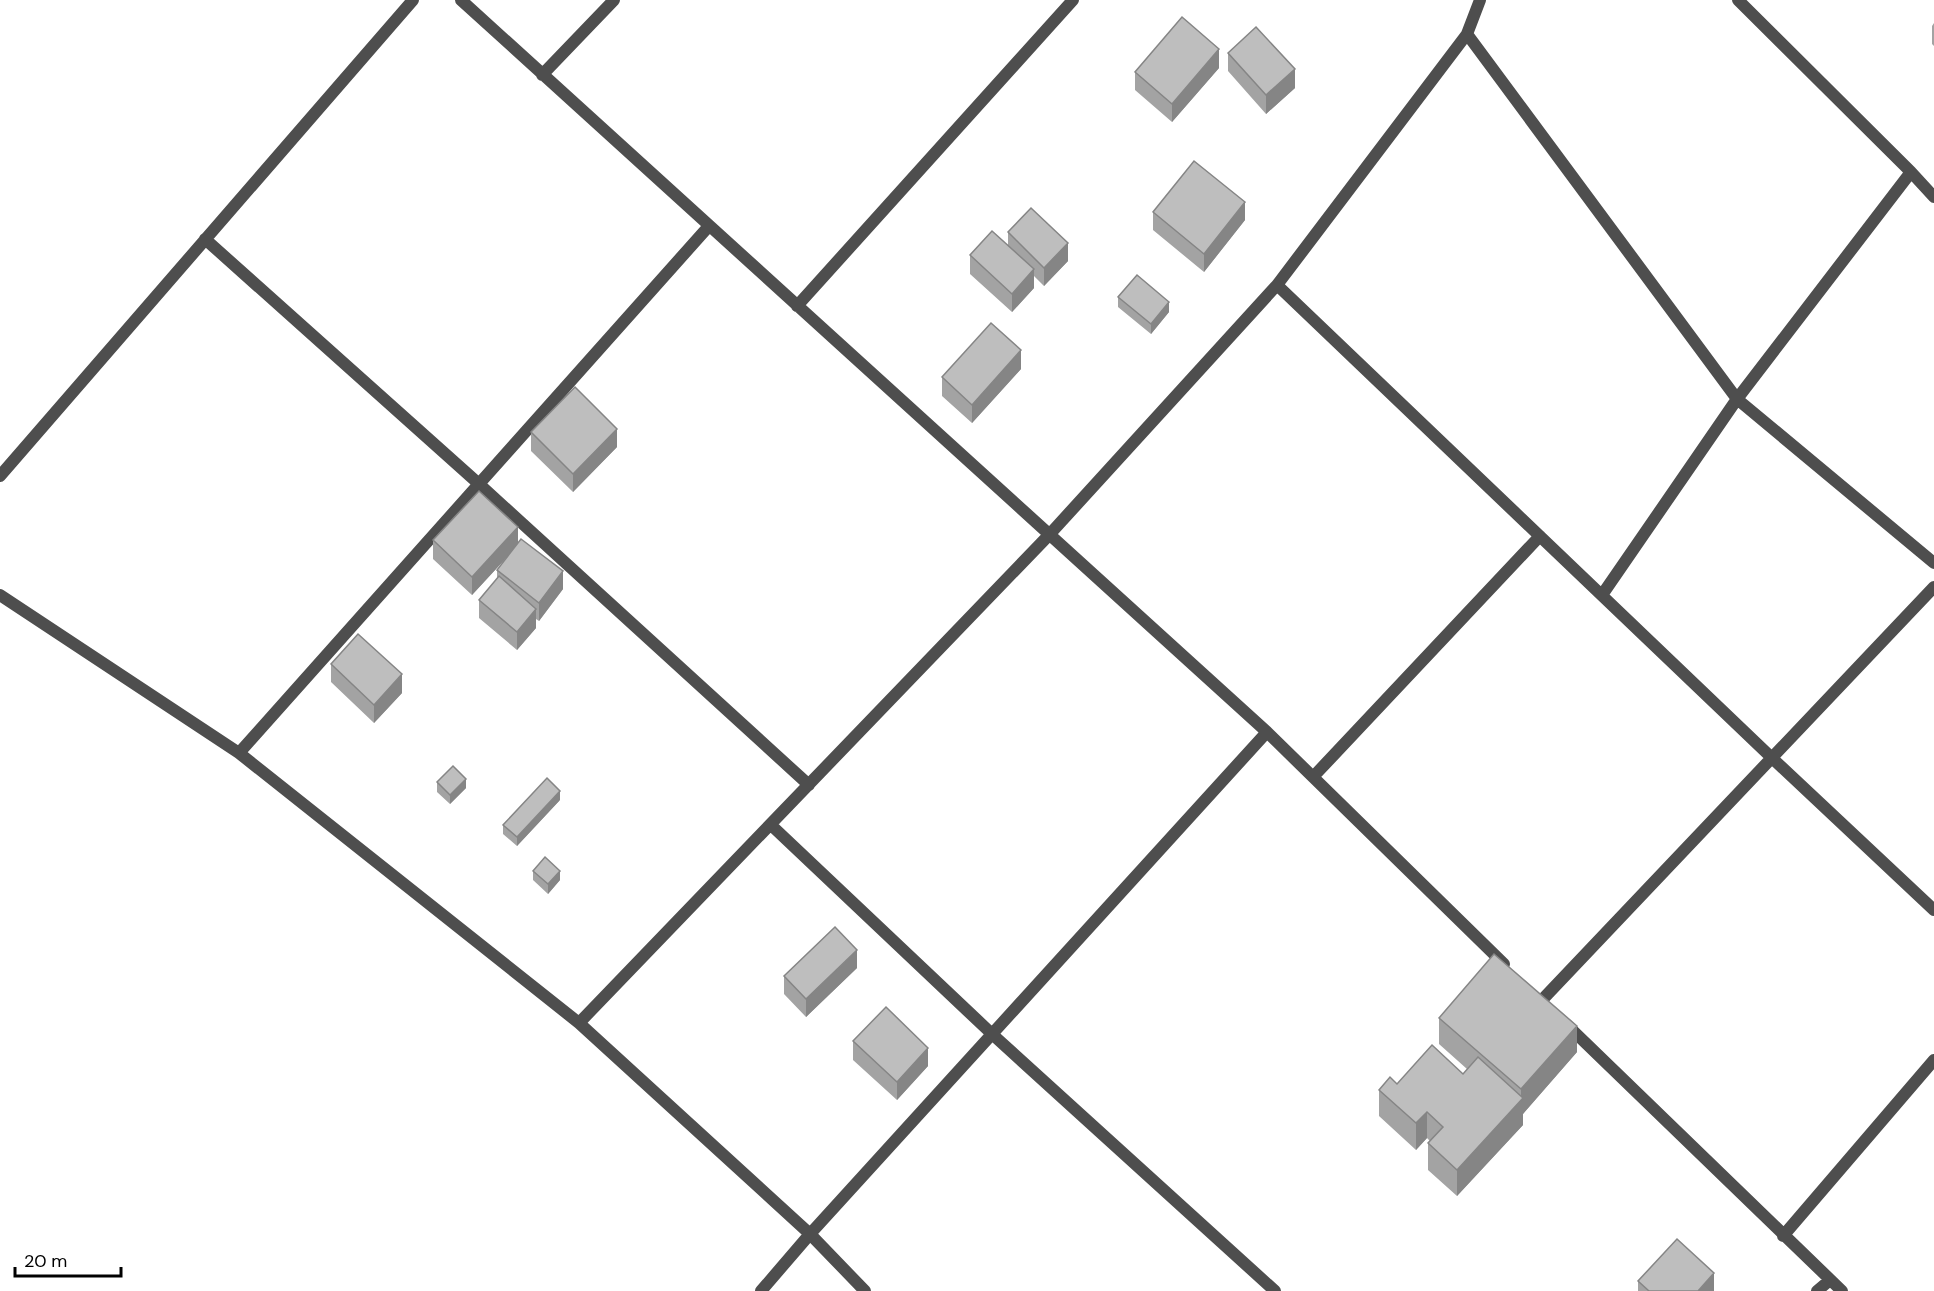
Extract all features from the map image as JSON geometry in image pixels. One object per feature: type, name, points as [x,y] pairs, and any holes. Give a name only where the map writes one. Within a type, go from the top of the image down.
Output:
[{"type":"street","points":[[0,476],[413,0]]},
{"type":"street","points":[[461,0],[1267,732],[1516,976]]},
{"type":"street","points":[[542,75],[614,0]]},
{"type":"street","points":[[797,306],[1073,0]]},
{"type":"street","points":[[579,1023],[1049,535],[1277,285],[1467,34],[1480,0]]},
{"type":"street","points":[[1738,0],[1934,197]]},
{"type":"street","points":[[1467,34],[1737,399],[1934,563]]},
{"type":"street","points":[[1602,595],[1737,399],[1911,172]]},
{"type":"street","points":[[239,753],[709,226]]},
{"type":"street","points":[[205,239],[479,484],[809,785]]},
{"type":"street","points":[[1277,285],[1934,910]]},
{"type":"street","points":[[1313,777],[1540,536]]},
{"type":"street","points":[[1842,1291],[1546,1004],[1772,758],[1934,587]]},
{"type":"street","points":[[0,596],[239,753],[579,1023],[810,1234],[865,1291]]},
{"type":"street","points":[[761,1291],[810,1234],[1267,732]]},
{"type":"street","points":[[771,825],[992,1034],[1275,1291]]},
{"type":"street","points":[[1783,1236],[1934,1060]]},
{"type":"street","points":[[1817,1291],[1830,1280]]},
{"type":"building","points":[[1182,17],[1219,49],[1172,104],[1135,72]]},
{"type":"building","points":[[1256,27],[1295,69],[1266,95],[1228,53]]},
{"type":"building","points":[[1194,161],[1245,202],[1204,254],[1153,212]]},
{"type":"building","points":[[1031,208],[1068,243],[1044,268],[1008,232]]},
{"type":"building","points":[[992,231],[1034,269],[1012,294],[970,255]]},
{"type":"building","points":[[1137,275],[1169,302],[1151,324],[1118,297]]},
{"type":"building","points":[[991,323],[1021,350],[972,405],[942,377]]},
{"type":"building","points":[[575,387],[617,429],[573,474],[531,432]]},
{"type":"building","points":[[479,491],[518,527],[472,577],[433,540]]},
{"type":"building","points":[[521,539],[563,571],[539,603],[497,570]]},
{"type":"building","points":[[499,576],[536,609],[517,632],[479,600]]},
{"type":"building","points":[[358,634],[402,674],[374,705],[331,664]]},
{"type":"building","points":[[453,766],[466,779],[450,795],[437,782]]},
{"type":"building","points":[[547,778],[560,791],[517,837],[503,825]]},
{"type":"building","points":[[545,857],[560,871],[548,884],[533,871]]},
{"type":"building","points":[[835,927],[857,950],[806,999],[784,976]]},
{"type":"building","points":[[1494,954],[1577,1026],[1521,1089],[1439,1018]]},
{"type":"building","points":[[886,1007],[928,1048],[897,1082],[853,1041]]},
{"type":"building","points":[[1432,1045],[1463,1074],[1478,1057],[1523,1098],[1457,1170],[1428,1143],[1443,1127],[1427,1112],[1416,1123],[1379,1090],[1390,1077],[1397,1084]]},
{"type":"building","points":[[1677,1239],[1714,1273],[1698,1291],[1649,1291],[1638,1281]]}]
